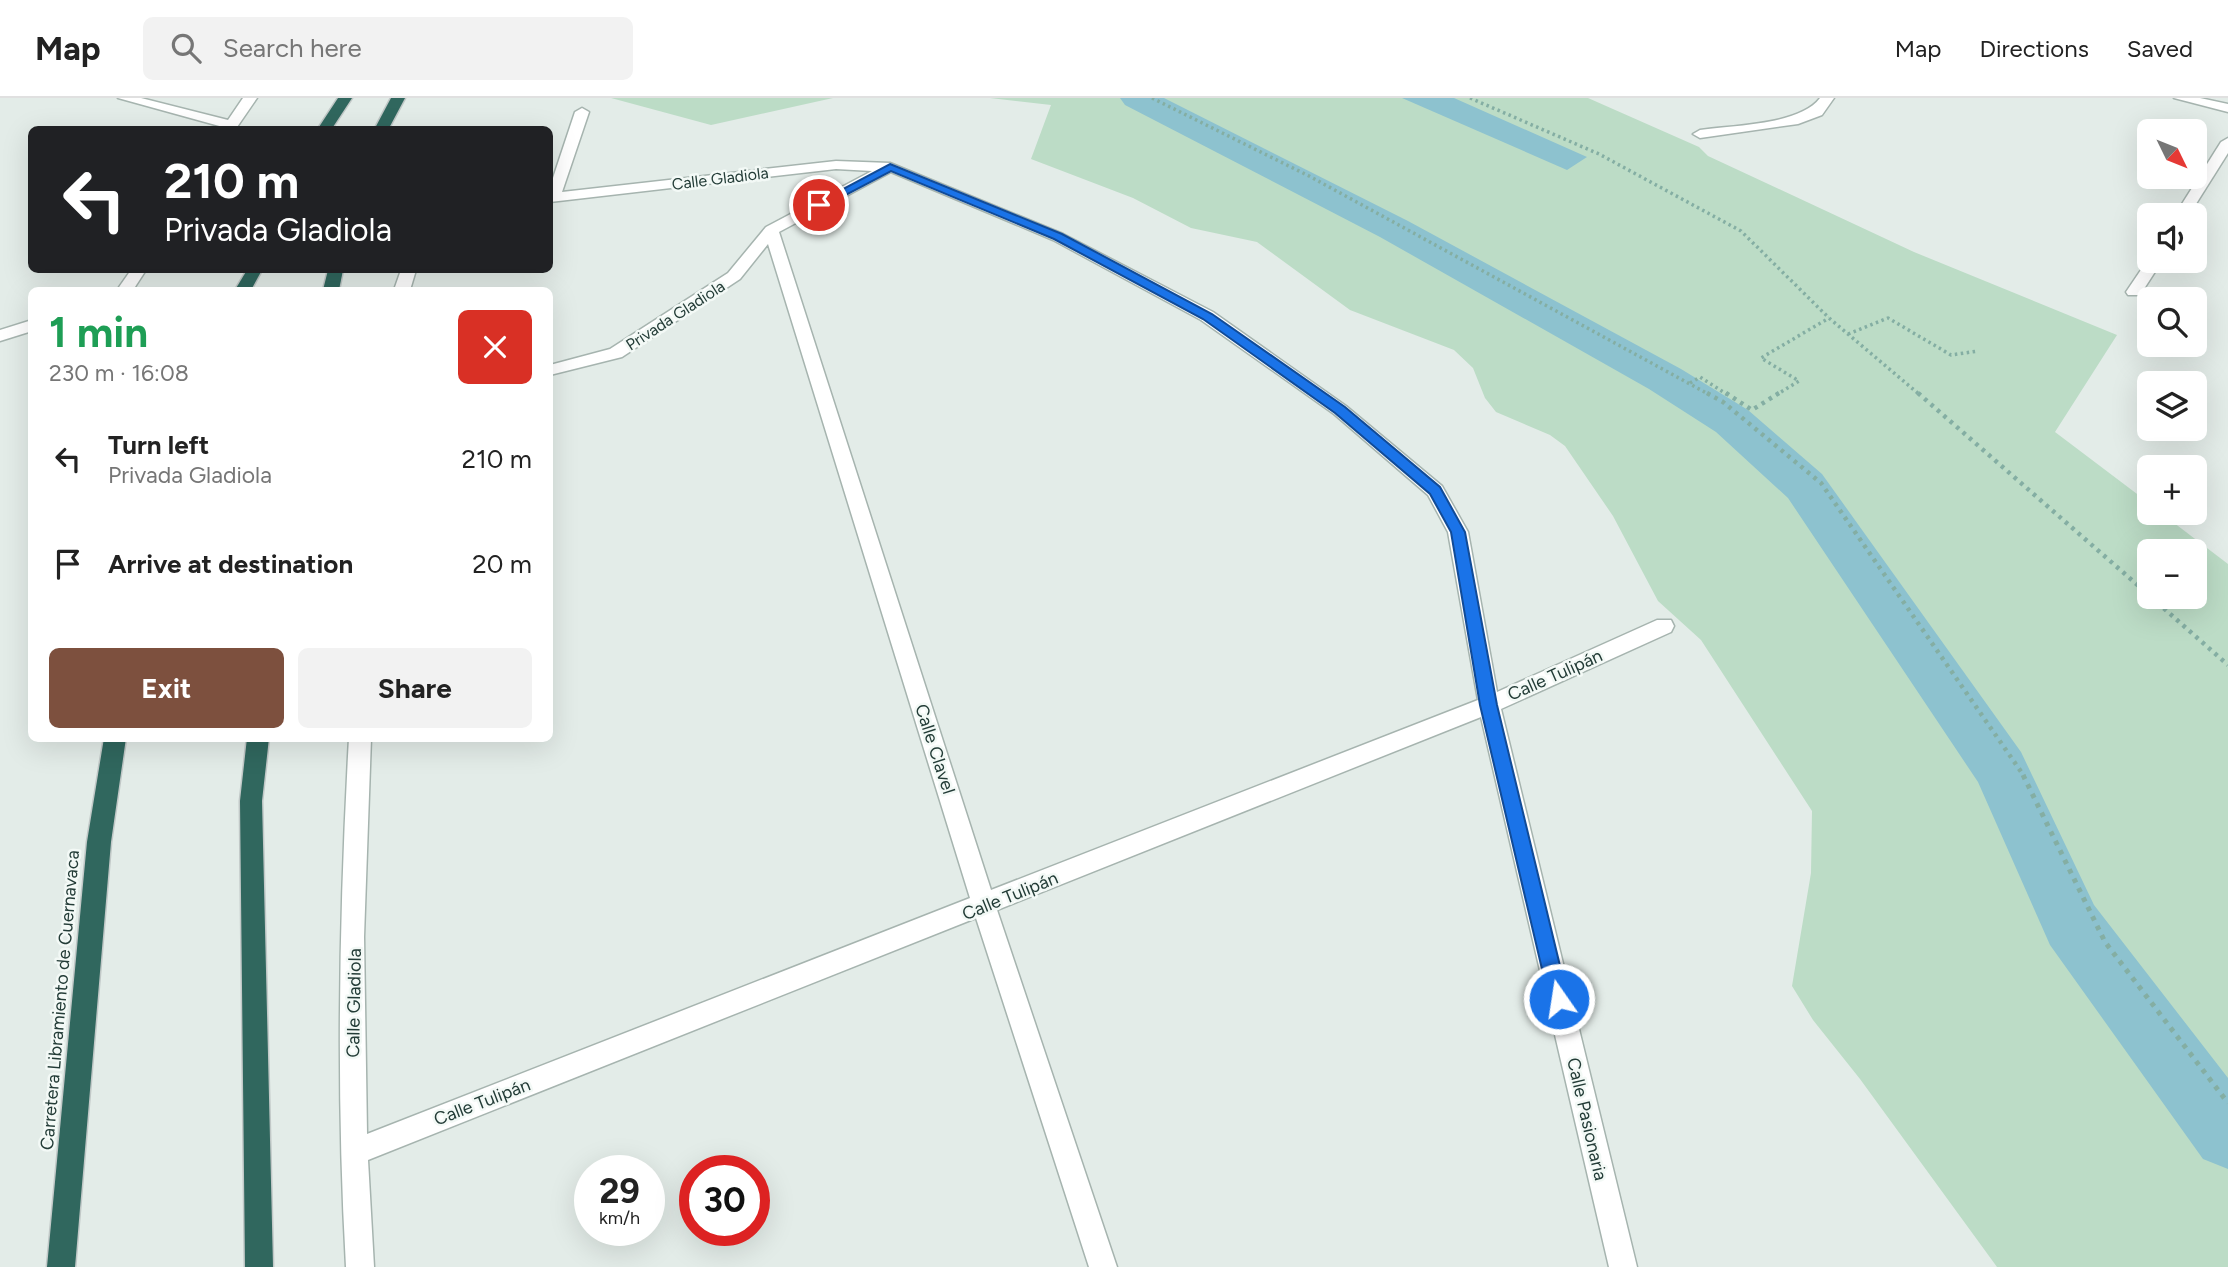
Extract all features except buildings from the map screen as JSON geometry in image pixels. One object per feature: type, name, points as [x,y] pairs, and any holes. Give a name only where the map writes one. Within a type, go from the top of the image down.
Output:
[{"type":"highway","points":[[327,126],[345,98]]},
{"type":"highway","points":[[383,126],[398,98]]},
{"type":"highway","name":"Carretera Libramiento de Cuernavaca","points":[[61,1267],[99,842],[114,742]]},
{"type":"highway","points":[[258,742],[251,801],[259,1267]]},
{"type":"street","points":[[125,98],[225,126]]},
{"type":"street","points":[[230,126],[250,98]]},
{"type":"street","points":[[1700,134],[1793,121],[1817,112],[1827,98]]},
{"type":"street","points":[[2181,98],[2228,108]]},
{"type":"street","points":[[553,192],[582,112]]},
{"type":"street","points":[[2190,203],[2228,142]]},
{"type":"street","name":"Calle Gladiola","points":[[553,198],[836,164],[890,167]]},
{"type":"street","name":"Privada Gladiola","points":[[553,369],[616,353],[733,276],[771,230],[890,167]]},
{"type":"street","name":"Calle Pasionaria","points":[[890,167],[1058,237],[1208,316],[1340,410],[1436,491],[1458,532],[1489,705],[1623,1267]]},
{"type":"street","name":"Calle Clavel","points":[[771,230],[984,906],[1103,1267]]},
{"type":"street","points":[[2134,292],[2146,273]]},
{"type":"street","points":[[0,336],[28,326]]},
{"type":"street","name":"Calle Tulipán","points":[[352,1153],[1489,705],[1664,626]]},
{"type":"street","name":"Calle Gladiola","points":[[360,742],[356,813],[352,1153],[360,1267]]},
{"type":"path","points":[[1152,98],[1309,176],[1723,401],[1821,483],[2019,766],[2105,942],[2228,1103]]},
{"type":"path","points":[[1470,98],[1599,154],[1741,231],[1829,318],[2137,585]]},
{"type":"path","points":[[1689,383],[1700,377],[1752,410],[1799,381],[1761,358],[1829,318]]},
{"type":"path","points":[[1849,334],[1888,318],[1951,355],[1978,351]]},
{"type":"path","points":[[2164,609],[2228,666]]},
{"type":"green space","points":[[611,98],[833,98],[711,125]]},
{"type":"green space","points":[[990,98],[1588,98],[1699,147],[1708,156],[1914,252],[2117,335],[2055,432],[2137,494],[2137,525],[2177,525],[2195,539],[2137,539],[2137,609],[2207,609],[2207,548],[2228,564],[2228,1267],[1997,1267],[1860,1079],[1813,1020],[1792,986],[1811,873],[1812,811],[1701,640],[1658,601],[1613,516],[1565,446],[1550,435],[1496,412],[1485,398],[1473,368],[1454,350],[1350,310],[1257,242],[1191,228],[1133,198],[1031,159],[1051,105]]},
{"type":"water","points":[[1402,98],[1454,98],[1587,157],[1567,170]]},
{"type":"waterway","points":[[1137,98],[1394,229],[1665,379],[1732,421],[1805,486],[2001,769],[2072,925],[2228,1134]]},
{"type":"route","points":[[819,205],[890,167],[1058,237],[1208,316],[1340,410],[1436,491],[1458,532],[1489,705],[1559,999]]}]
